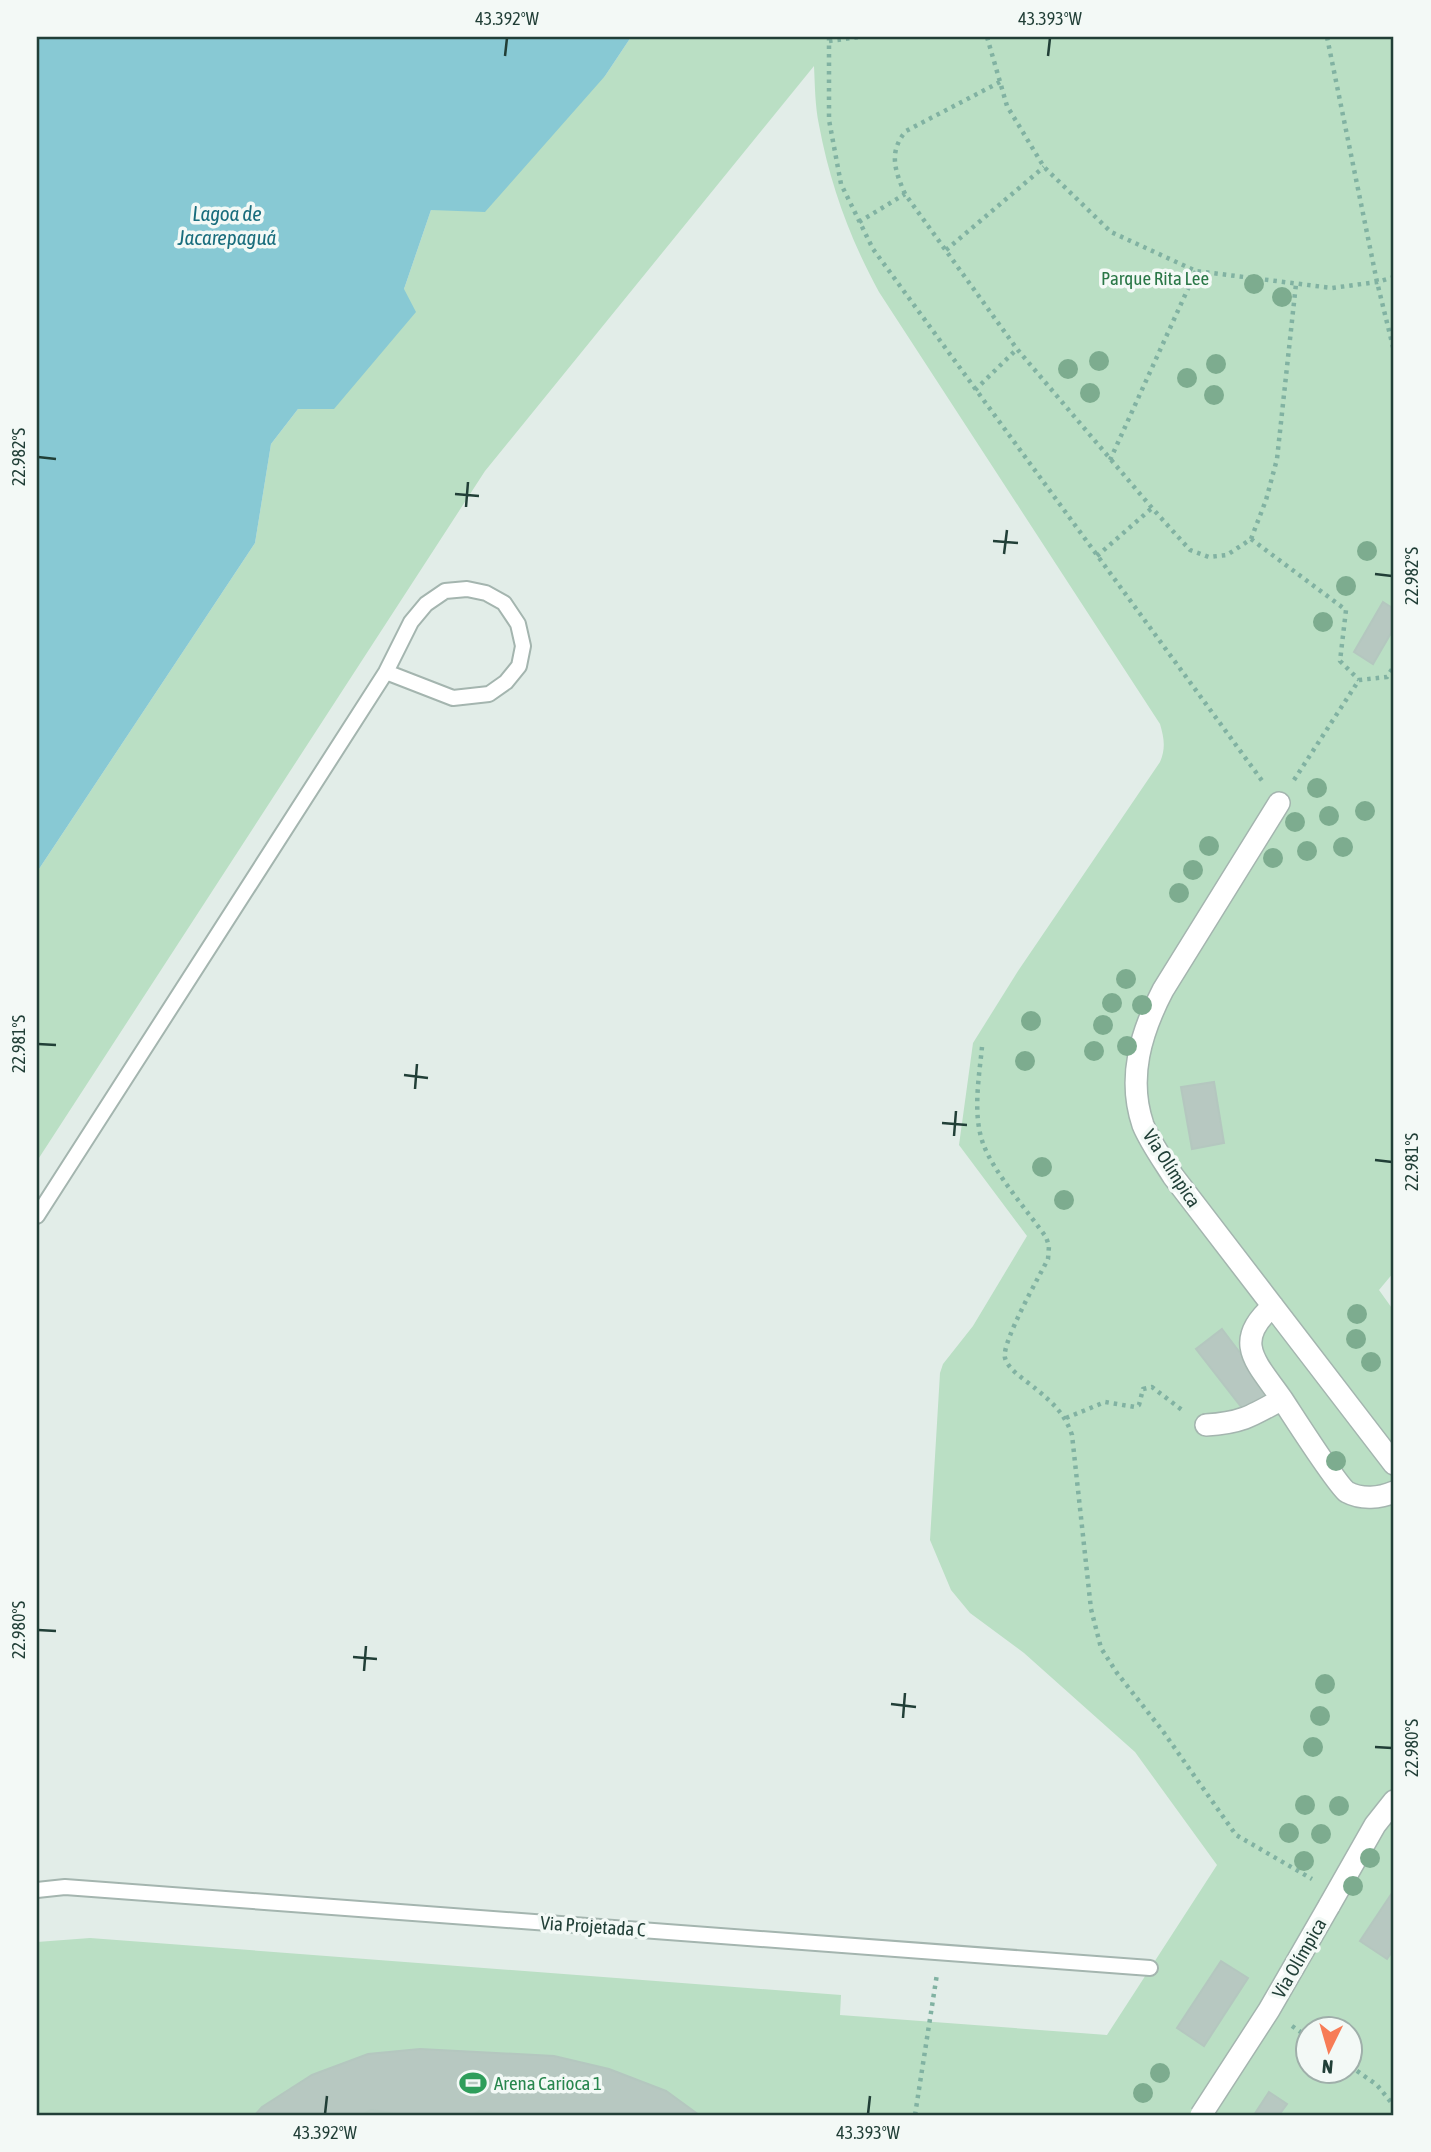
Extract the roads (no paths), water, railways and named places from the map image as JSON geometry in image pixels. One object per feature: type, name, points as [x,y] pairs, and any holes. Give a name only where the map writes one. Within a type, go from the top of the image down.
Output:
[{"type":"street","name":"Via Olímpica","points":[[1279,803],[1149,1017],[1135,1071],[1143,1125],[1172,1176],[1394,1464]]},
{"type":"street","points":[[1273,1306],[1255,1323],[1249,1343],[1254,1358],[1345,1491],[1363,1497],[1383,1497],[1394,1492]]},
{"type":"street","points":[[1206,1425],[1246,1419],[1282,1399]]},
{"type":"street","name":"Via Olímpica","points":[[1201,2115],[1269,2010],[1375,1825],[1394,1801]]},
{"type":"lane","points":[[37,1216],[386,672],[411,622],[426,604],[445,591],[467,589],[486,593],[504,603],[518,624],[523,646],[519,666],[506,682],[489,694],[453,698],[386,672]]},
{"type":"lane","name":"Via Projetada C","points":[[37,1890],[92,1888],[1150,1968]]},
{"type":"water","name":"Lagoa de Jacarepaguá","points":[[37,37],[631,37],[605,76],[485,212],[431,210],[404,289],[416,312],[334,409],[298,409],[271,444],[255,543],[37,872]]},
{"type":"place","name":"Arena Carioca 1","points":[[473,2083]]},
{"type":"park label","name":"Parque Rita Lee","points":[[1155,278]]}]
